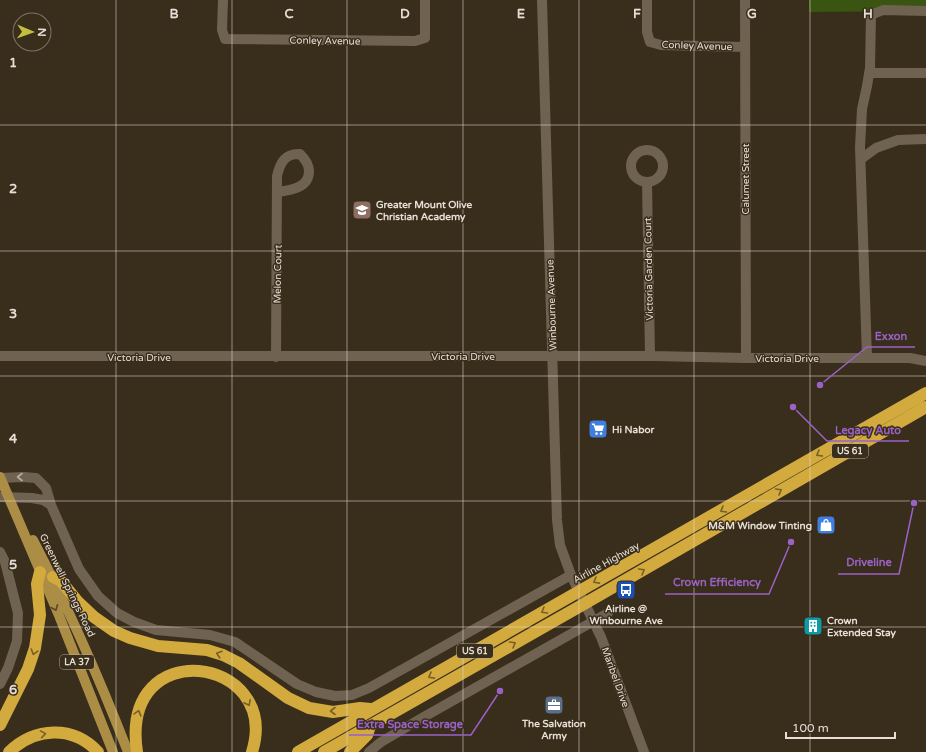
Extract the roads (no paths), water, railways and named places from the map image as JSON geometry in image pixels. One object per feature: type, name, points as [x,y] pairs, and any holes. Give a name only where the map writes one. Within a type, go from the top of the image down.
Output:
[{"type":"highway","name":"Airline Highway","points":[[298,752],[926,393]]},
{"type":"highway","name":"US 61","points":[[324,752],[926,407]]},
{"type":"highway","points":[[756,490],[762,501]]},
{"type":"highway","points":[[0,725],[28,669],[36,648],[40,615],[37,584],[40,572]]},
{"type":"highway","points":[[53,577],[61,581],[78,602],[94,617],[114,631],[130,638],[158,646],[207,650],[223,655],[238,663],[288,698],[309,708],[333,712],[360,708],[371,709]]},
{"type":"highway","points":[[137,752],[135,734],[136,719],[145,697],[158,682],[169,676],[195,670],[222,676],[233,683],[246,698],[253,713],[255,723],[255,739],[252,752]]},
{"type":"highway","points":[[350,752],[367,735],[370,726]]},
{"type":"highway","points":[[9,752],[28,738],[42,734],[59,733],[68,734],[83,740],[93,746],[98,752]]},
{"type":"main road","name":"Greenwell Springs Road","points":[[0,478],[5,497],[40,572],[113,752]]},
{"type":"main road","name":"Greenwell Springs Road","points":[[5,497],[53,577],[95,669],[128,752]]},
{"type":"street","name":"Conley Avenue","points":[[223,0],[222,30],[225,39],[415,41],[425,38],[425,0]]},
{"type":"street","name":"Winbourne Avenue","points":[[542,0],[557,520],[560,545],[584,604]]},
{"type":"street","name":"Conley Avenue","points":[[647,0],[647,32],[650,42],[661,45],[745,47]]},
{"type":"street","name":"Calumet Street","points":[[745,0],[746,358]]},
{"type":"street","points":[[867,358],[861,159],[862,109],[869,73],[871,15],[883,10],[926,11]]},
{"type":"street","points":[[869,73],[926,73]]},
{"type":"street","points":[[861,159],[876,148],[898,140],[926,139]]},
{"type":"street","name":"Victoria Garden Court","points":[[647,183],[650,356]]},
{"type":"street","name":"Melon Court","points":[[276,357],[278,192]]},
{"type":"street","name":"Victoria Drive","points":[[0,356],[650,356],[746,358],[910,358],[926,361]]},
{"type":"street","points":[[0,478],[36,478],[46,488],[51,505],[79,569],[98,596],[117,613],[134,622],[156,630],[210,635],[235,642],[297,684],[316,692],[335,696],[352,695],[369,688],[571,575]]},
{"type":"street","points":[[5,497],[43,500],[51,505]]},
{"type":"street","points":[[0,552],[18,613],[17,641],[8,668],[0,684]]},
{"type":"street","name":"Maribel Drive","points":[[584,604],[601,637],[644,752]]},
{"type":"street","points":[[369,752],[381,742],[404,728],[608,613]]},
{"type":"place","name":"Greater Mount Olive Christian Academy","points":[[362,210]]},
{"type":"place","name":"Exxon","points":[[820,385]]},
{"type":"place","name":"Legacy Auto","points":[[793,407]]},
{"type":"place","name":"Hi Nabor","points":[[598,429]]},
{"type":"place","name":"Driveline","points":[[914,503]]},
{"type":"place","name":"M&M Window Tinting","points":[[826,525]]},
{"type":"place","name":"Crown Efficiency","points":[[791,542]]},
{"type":"place","name":"Airline @ Winbourne Ave","points":[[626,590]]},
{"type":"place","name":"Crown Extended Stay","points":[[813,626]]},
{"type":"place","name":"Extra Space Storage","points":[[500,691]]},
{"type":"place","name":"The Salvation Army","points":[[554,705]]}]
